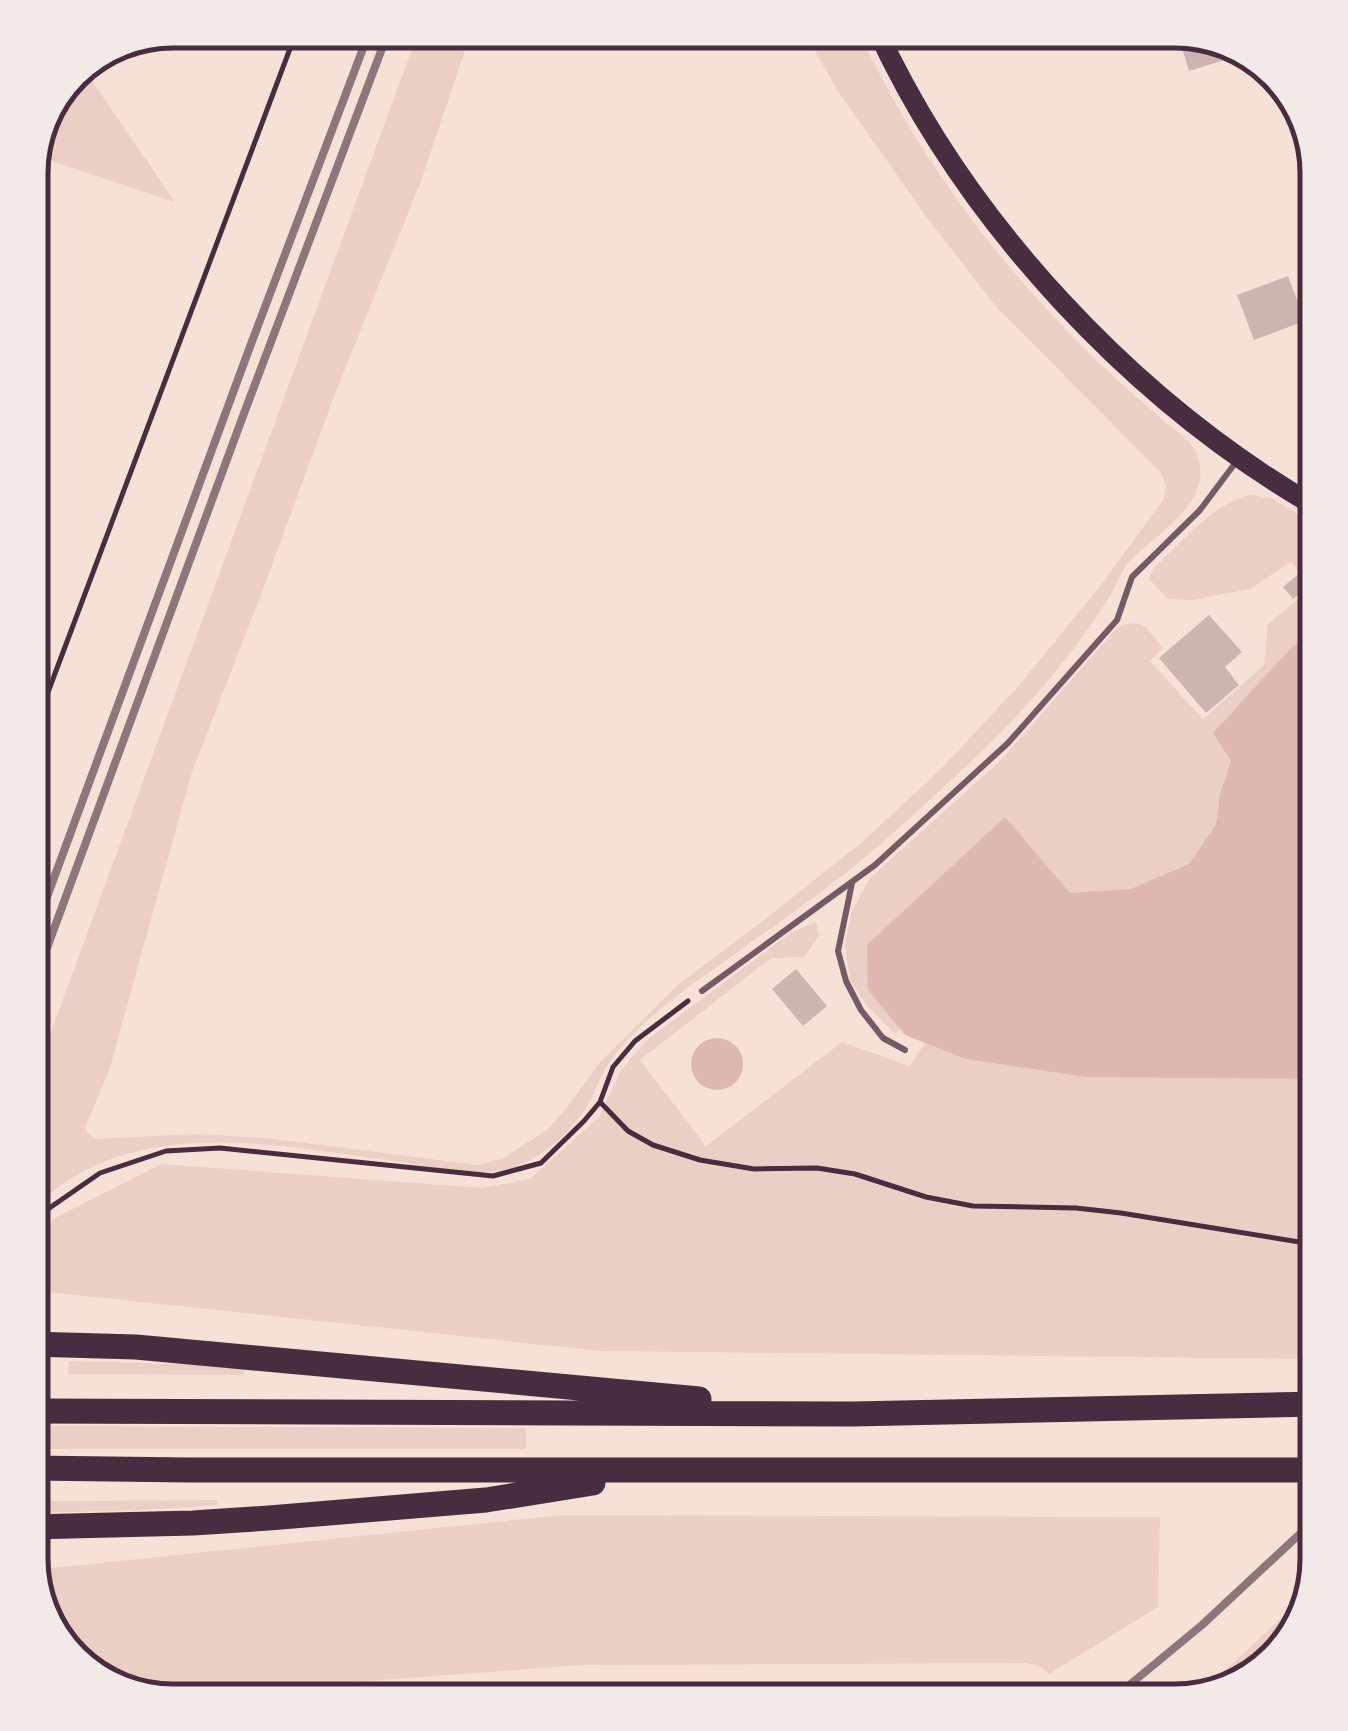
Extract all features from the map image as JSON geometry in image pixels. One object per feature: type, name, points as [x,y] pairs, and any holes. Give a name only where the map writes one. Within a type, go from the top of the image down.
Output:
[{"type":"highway","points":[[48,1345],[136,1347],[853,1414]]},
{"type":"highway","points":[[48,1411],[853,1414],[1300,1404]]},
{"type":"highway","points":[[48,1468],[1300,1470]]},
{"type":"highway","points":[[48,1527],[192,1523],[486,1500],[668,1471]]},
{"type":"main road","points":[[887,48],[959,172],[1037,272],[1128,366],[1198,426],[1300,496]]},
{"type":"lane","points":[[702,991],[875,865],[1008,742],[1117,620],[1132,577],[1200,510],[1240,457]]},
{"type":"lane","points":[[852,882],[838,951],[846,981],[861,1010],[883,1038],[905,1050]]},
{"type":"path","points":[[48,692],[290,48]]},
{"type":"path","points":[[48,1209],[100,1173],[166,1151],[220,1148],[493,1176],[541,1163],[600,1102],[614,1067],[634,1041],[702,991]]},
{"type":"path","points":[[600,1102],[628,1131],[653,1145],[700,1160],[754,1168],[817,1168],[855,1174],[973,1206],[1090,1210],[1300,1242]]},
{"type":"shaded area","points":[[412,48],[466,48],[421,181],[336,391],[191,775],[109,1071],[86,1125],[86,1131],[95,1139],[197,1134],[265,1138],[479,1165],[504,1158],[548,1129],[600,1062],[679,984],[861,843],[942,768],[1020,684],[1101,585],[1163,500],[1166,487],[1161,473],[998,309],[928,219],[837,90],[813,48],[867,48],[934,166],[995,249],[1064,327],[1196,451],[1200,481],[1195,495],[1176,520],[1129,562],[1080,641],[1008,724],[880,845],[648,1019],[609,1064],[579,1117],[560,1139],[524,1163],[497,1171],[471,1172],[299,1148],[202,1143],[155,1147],[110,1159],[68,1180],[48,1197],[48,1040]]},
{"type":"shaded area","points":[[91,79],[175,202],[49,160],[57,125],[69,103]]},
{"type":"shaded area","points":[[1250,495],[1271,498],[1300,515],[1300,572],[1291,562],[1250,589],[1192,600],[1168,599],[1149,579],[1153,569],[1198,525],[1236,499]]},
{"type":"shaded area","points":[[1300,598],[1300,676],[1228,795],[1211,845],[1180,880],[905,1024],[895,1034],[868,1007],[850,980],[845,945],[851,913],[870,878],[1001,760],[1117,628],[1133,623],[1148,630],[1163,648],[1150,661],[1203,719],[1264,665],[1268,624]]},
{"type":"shaded area","points":[[1300,644],[1300,1079],[1086,1077],[966,1059],[905,1035],[868,990],[867,945],[1005,817],[1070,893],[1131,889],[1189,864],[1216,825],[1220,794],[1231,761],[1213,733],[1293,646]]},
{"type":"shaded area","points":[[816,922],[819,936],[804,957],[771,958],[640,1060],[706,1146],[842,1042],[910,1066],[930,1035],[1300,1068],[1300,1359],[600,1351],[48,1292],[48,1232],[53,1219],[161,1164],[482,1188],[530,1179],[599,1117],[621,1070],[648,1039],[792,932]]},
{"type":"shaded area","points":[[717,1038],[736,1045],[743,1064],[736,1083],[717,1090],[698,1083],[691,1064],[698,1045]]},
{"type":"shaded area","points":[[69,1361],[244,1366],[244,1375],[68,1374]]},
{"type":"shaded area","points":[[48,1426],[526,1428],[526,1449],[48,1449]]},
{"type":"shaded area","points":[[217,1500],[217,1505],[48,1513],[48,1501]]},
{"type":"shaded area","points":[[562,1515],[1160,1517],[1158,1607],[1049,1674],[1027,1663],[583,1665],[327,1684],[173,1684],[125,1674],[84,1647],[57,1606],[49,1568]]},
{"type":"shaded area","points":[[1289,1610],[1258,1652],[1218,1676]]},
{"type":"building","points":[[1182,48],[1227,59],[1189,71]]},
{"type":"building","points":[[1288,276],[1300,308],[1300,323],[1254,340],[1237,295]]},
{"type":"building","points":[[1300,573],[1300,593],[1293,599],[1283,587]]},
{"type":"building","points":[[1209,615],[1242,652],[1225,667],[1239,685],[1206,713],[1159,658]]},
{"type":"building","points":[[796,969],[827,1006],[803,1026],[772,989]]},
{"type":"railway","points":[[48,894],[363,48]]},
{"type":"railway","points":[[48,945],[382,48]]},
{"type":"railway","points":[[1131,1684],[1202,1625],[1300,1534]]}]
